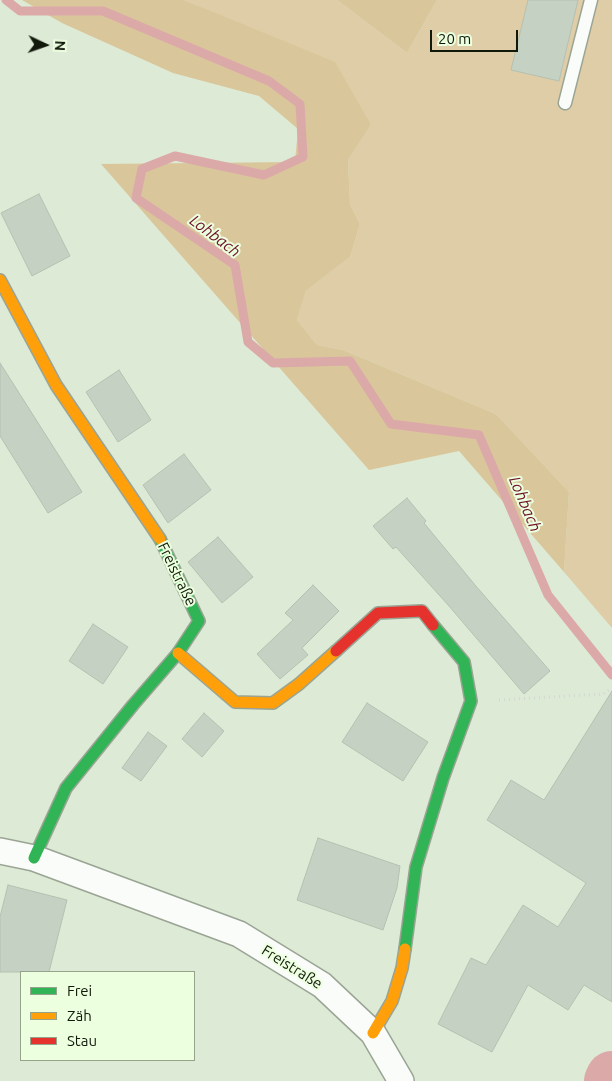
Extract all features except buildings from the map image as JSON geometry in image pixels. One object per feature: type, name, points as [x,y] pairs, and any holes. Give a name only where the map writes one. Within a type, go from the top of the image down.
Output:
[{"type":"street","name":"Freistraße","points":[[0,280],[56,385],[159,537],[200,621],[178,653],[133,704],[66,788],[34,858]]},
{"type":"street","points":[[178,653],[235,702],[273,703],[299,684],[378,613],[422,611],[464,662],[471,701],[443,778],[416,867],[400,976],[392,1001],[373,1033]]},
{"type":"street","name":"Freistraße","points":[[0,851],[34,858],[239,934],[322,985],[373,1033],[401,1081]]},
{"type":"lane","points":[[565,103],[591,0]]},
{"type":"path","points":[[471,701],[603,694],[612,688]]},
{"type":"shaded area","points":[[22,0],[184,0],[335,62],[371,125],[348,160],[350,204],[360,224],[350,257],[306,291],[297,320],[317,345],[343,350],[496,414],[569,492],[564,572],[459,451],[369,470],[101,164],[295,162],[298,129],[259,96],[173,73],[62,23]]},
{"type":"shaded area","points":[[184,0],[337,0],[407,53],[437,0],[612,0],[612,628],[564,572],[569,492],[496,414],[343,350],[317,345],[297,320],[306,291],[350,257],[360,224],[350,204],[348,160],[371,125],[224,17]]},
{"type":"shaded area","points":[[337,0],[437,0],[407,53]]},
{"type":"waterway","name":"Lohbach","points":[[6,0],[20,11],[103,11],[269,81],[300,104],[303,157],[264,175],[175,156],[142,169],[136,198],[235,265],[248,342],[273,363],[350,361],[391,424],[479,435],[548,595],[612,675]]},
{"type":"waterway","points":[[610,1081],[612,1077]]},
{"type":"traffic: fast","points":[[34,858],[66,788],[178,653],[199,621],[160,539]]},
{"type":"traffic: fast","points":[[405,949],[416,867],[443,778],[471,701],[464,662],[433,625]]},
{"type":"traffic: slow","points":[[0,280],[56,385],[160,539]]},
{"type":"traffic: slow","points":[[178,653],[235,702],[273,703],[299,684],[336,651]]},
{"type":"traffic: slow","points":[[373,1033],[392,1001],[402,968],[405,949]]},
{"type":"traffic: jam","points":[[336,651],[378,613],[422,611],[433,625]]}]
